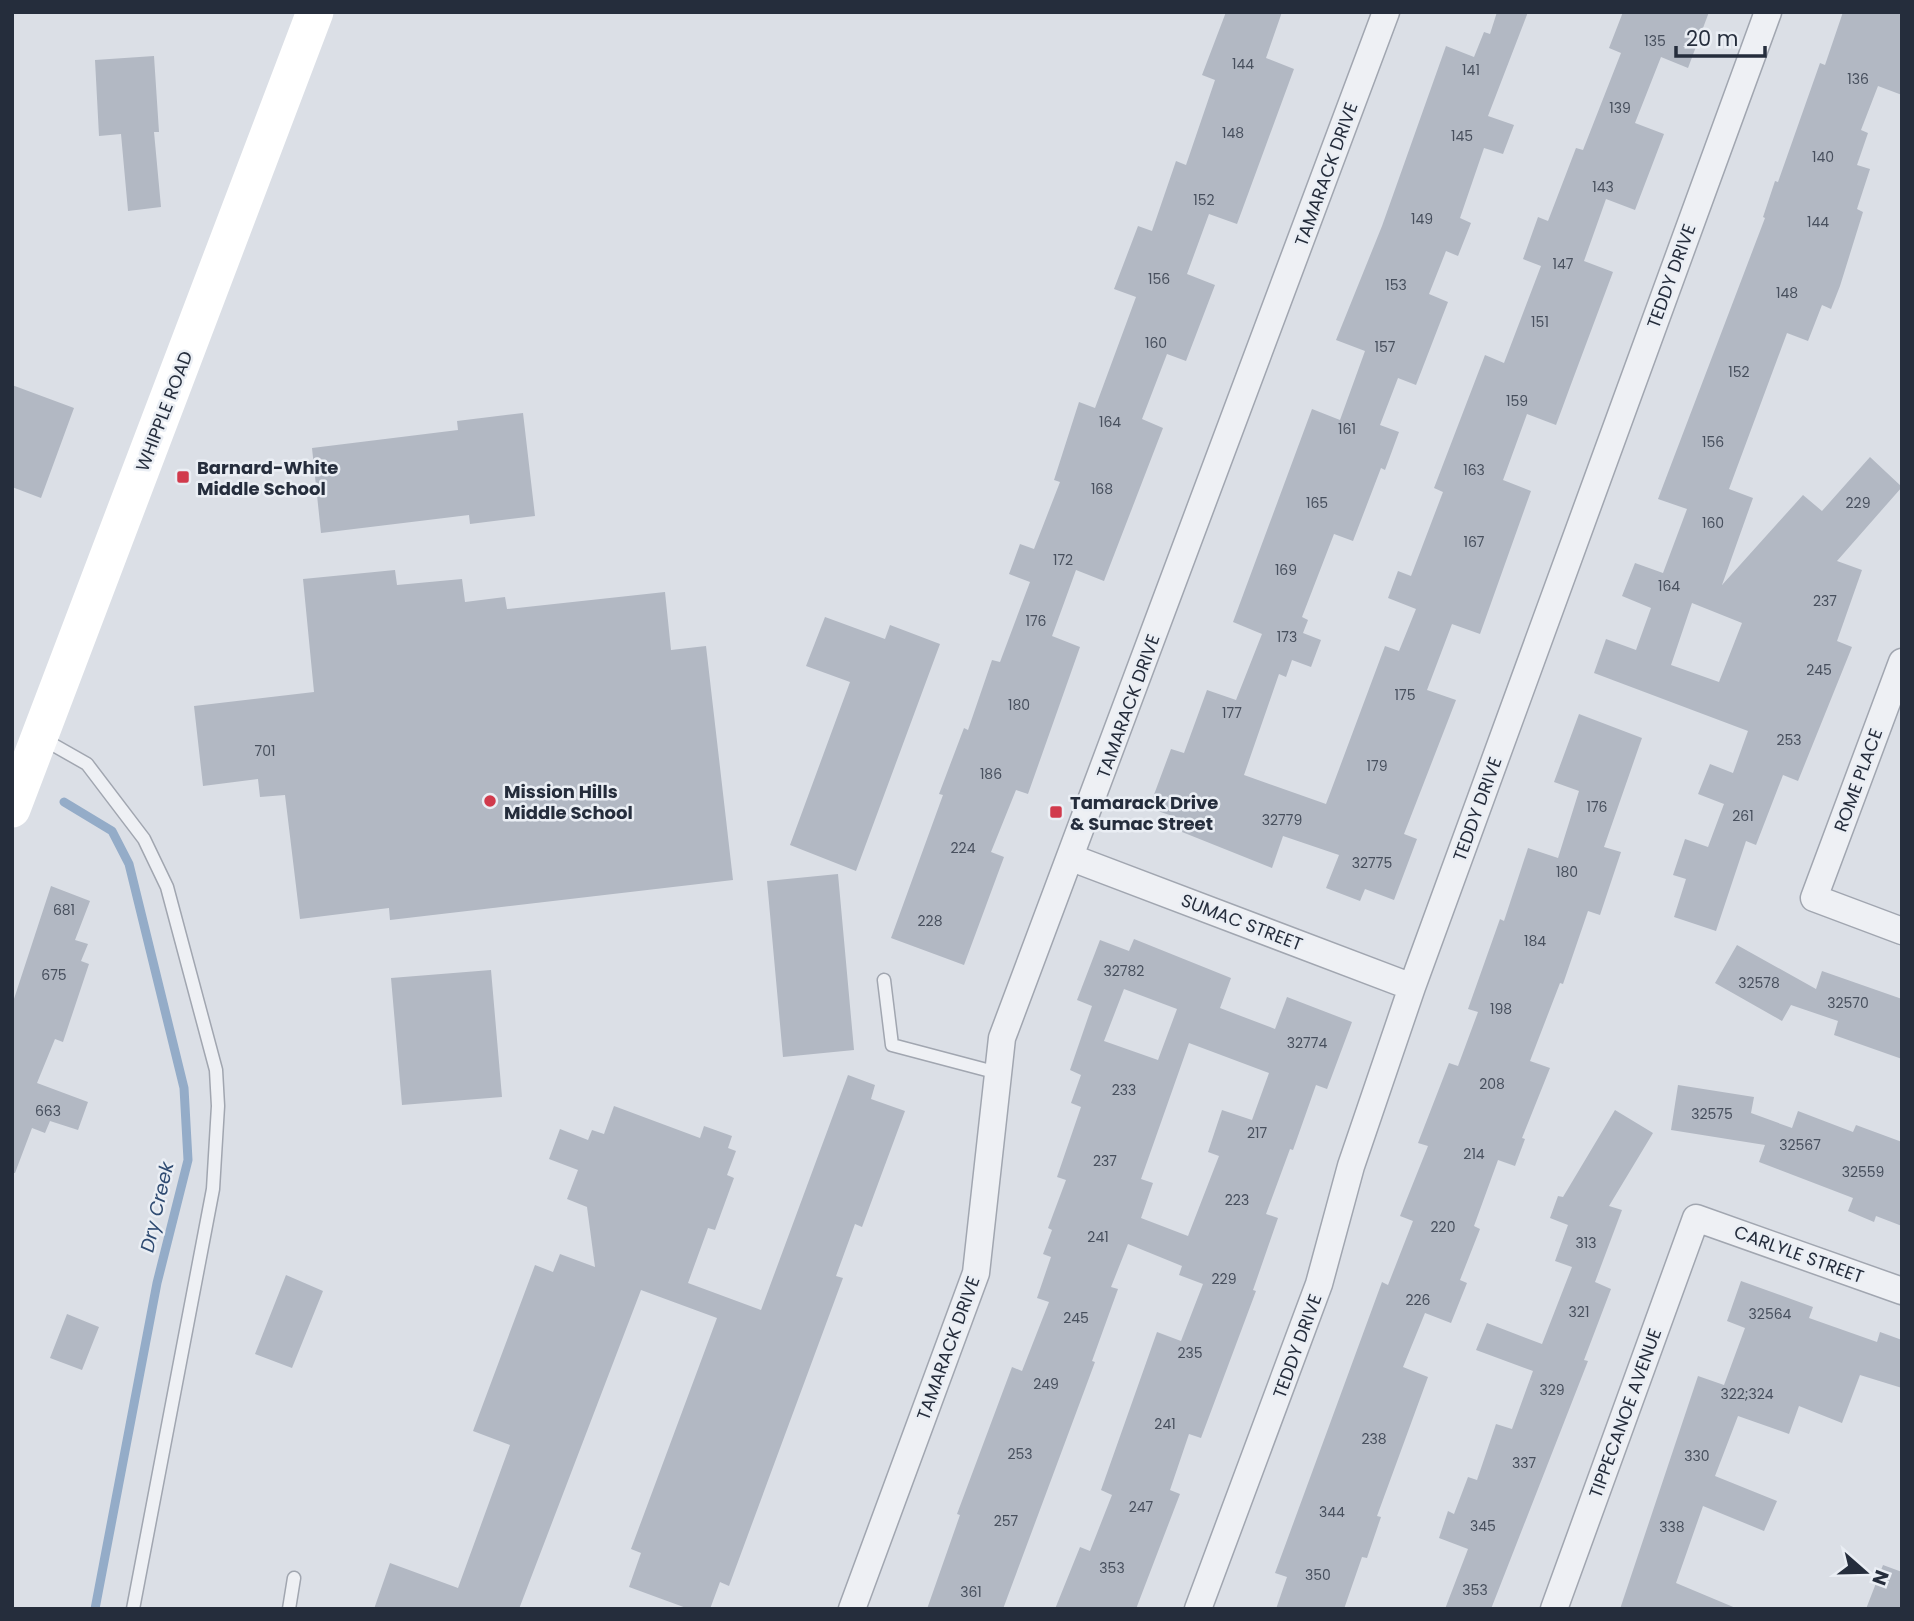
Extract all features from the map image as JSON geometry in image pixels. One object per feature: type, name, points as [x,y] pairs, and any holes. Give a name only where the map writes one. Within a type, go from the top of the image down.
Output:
[{"type":"main road","name":"WHIPPLE ROAD","points":[[12,809],[315,12]]},
{"type":"street","name":"TAMARACK DRIVE","points":[[852,1609],[976,1273],[1002,1038],[1072,858],[1386,12]]},
{"type":"street","name":"TEDDY DRIVE","points":[[1198,1609],[1319,1284],[1351,1166],[1412,987],[1768,12]]},
{"type":"street","name":"ROME PLACE","points":[[1902,662],[1814,898],[1902,931]]},
{"type":"street","name":"SUMAC STREET","points":[[1072,858],[1412,987]]},
{"type":"street","name":"CARLYLE STREET","points":[[1696,1218],[1902,1291]]},
{"type":"street","name":"TIPPECANOE AVENUE","points":[[1554,1609],[1696,1218]]},
{"type":"lane","points":[[39,736],[87,764],[144,839],[167,887],[216,1070],[218,1106],[213,1189],[133,1609]]},
{"type":"lane","points":[[884,980],[892,1045],[998,1073]]},
{"type":"lane","points":[[289,1609],[294,1578]]},
{"type":"building","points":[[1226,12],[1282,12],[1266,58],[1294,69],[1237,224],[1209,214],[1187,274],[1215,285],[1186,361],[1167,354],[1142,419],[1163,428],[1104,581],[1076,570],[1052,636],[1080,647],[1028,794],[1016,790],[991,852],[1004,857],[964,965],[891,938],[943,795],[939,794],[964,728],[968,730],[992,660],[1000,662],[1030,582],[1009,574],[1020,544],[1034,549],[1060,482],[1054,480],[1079,402],[1095,408],[1136,297],[1114,289],[1138,226],[1152,231],[1176,161],[1186,165],[1215,80],[1202,75]]},
{"type":"building","points":[[1497,12],[1528,12],[1488,116],[1514,125],[1503,154],[1484,148],[1460,218],[1471,223],[1458,256],[1446,251],[1429,294],[1448,302],[1416,385],[1398,378],[1380,425],[1399,432],[1385,470],[1381,468],[1353,541],[1334,534],[1302,617],[1308,620],[1303,633],[1321,640],[1311,667],[1292,660],[1286,677],[1279,674],[1244,775],[1326,804],[1385,646],[1399,651],[1416,609],[1388,598],[1398,571],[1411,576],[1443,492],[1434,488],[1485,355],[1504,363],[1541,266],[1523,259],[1538,217],[1548,221],[1576,148],[1583,150],[1621,53],[1609,48],[1623,12],[1709,12],[1688,68],[1661,57],[1635,123],[1664,134],[1635,210],[1606,199],[1584,261],[1613,272],[1556,425],[1527,414],[1503,480],[1531,491],[1480,634],[1452,624],[1427,690],[1456,700],[1404,834],[1417,839],[1394,900],[1365,889],[1360,901],[1326,888],[1339,855],[1283,836],[1272,868],[1177,830],[1181,819],[1149,808],[1171,749],[1184,753],[1207,690],[1236,700],[1262,634],[1233,622],[1312,409],[1340,420],[1365,351],[1336,340],[1382,226],[1446,46],[1474,57],[1484,32],[1490,34]]},
{"type":"building","points":[[1843,12],[1902,12],[1902,95],[1878,86],[1861,130],[1868,133],[1857,165],[1870,169],[1857,209],[1863,212],[1840,286],[1831,309],[1822,305],[1808,341],[1787,333],[1729,489],[1753,498],[1722,585],[1803,495],[1822,511],[1870,457],[1902,487],[1837,561],[1862,570],[1837,641],[1852,647],[1798,781],[1783,775],[1756,845],[1746,841],[1716,931],[1674,917],[1686,879],[1673,875],[1685,839],[1708,847],[1724,804],[1698,794],[1710,764],[1733,773],[1748,731],[1594,673],[1606,639],[1636,650],[1651,608],[1622,596],[1635,563],[1663,573],[1687,509],[1658,499],[1765,218],[1763,217],[1775,181],[1778,182],[1820,63],[1825,65]],"holes":[[[1692,603],[1742,623],[1719,682],[1671,665]]]},
{"type":"building","points":[[154,56],[159,132],[154,132],[161,207],[128,211],[121,134],[99,136],[95,60]]},
{"type":"building","points":[[12,385],[74,408],[41,498],[12,487]]},
{"type":"building","points":[[523,413],[535,516],[470,524],[469,515],[321,533],[312,448],[458,430],[457,421]]},
{"type":"building","points":[[395,570],[397,585],[462,579],[465,602],[505,597],[507,609],[665,592],[671,650],[706,646],[733,880],[390,920],[389,908],[300,919],[285,795],[260,797],[258,779],[203,786],[194,706],[314,692],[303,579]]},
{"type":"building","points":[[825,617],[885,639],[890,625],[940,644],[856,871],[790,845],[850,682],[806,666]]},
{"type":"building","points":[[1579,714],[1642,738],[1604,847],[1621,852],[1600,915],[1588,911],[1563,984],[1560,983],[1530,1061],[1550,1068],[1522,1138],[1525,1139],[1515,1166],[1498,1160],[1474,1226],[1480,1229],[1460,1280],[1467,1283],[1451,1323],[1425,1313],[1403,1367],[1428,1377],[1377,1516],[1381,1517],[1367,1558],[1362,1557],[1344,1609],[1276,1609],[1287,1577],[1275,1573],[1382,1282],[1388,1285],[1413,1221],[1400,1216],[1428,1146],[1418,1143],[1449,1063],[1458,1066],[1478,1012],[1468,1009],[1500,919],[1504,921],[1528,848],[1558,858],[1579,791],[1554,782]]},
{"type":"building","points":[[838,874],[854,1050],[783,1057],[767,881]]},
{"type":"building","points":[[51,886],[90,901],[75,940],[88,944],[81,961],[89,964],[63,1042],[55,1039],[37,1083],[88,1102],[78,1130],[50,1121],[45,1133],[32,1128],[15,1173],[12,1173],[12,1005]]},
{"type":"building","points":[[1134,939],[1231,978],[1220,1008],[1275,1029],[1287,997],[1352,1022],[1327,1089],[1316,1085],[1266,1214],[1278,1218],[1253,1290],[1256,1291],[1201,1438],[1189,1434],[1170,1490],[1180,1494],[1136,1609],[1055,1609],[1080,1547],[1090,1551],[1112,1495],[1101,1490],[1157,1332],[1181,1341],[1203,1284],[1179,1275],[1182,1266],[1128,1244],[1111,1287],[1118,1289],[1092,1361],[1095,1362],[1003,1609],[927,1609],[960,1515],[957,1514],[1012,1367],[1022,1371],[1049,1302],[1037,1298],[1051,1257],[1043,1254],[1052,1230],[1048,1228],[1066,1180],[1057,1177],[1081,1107],[1071,1103],[1081,1075],[1070,1070],[1092,1006],[1077,1000],[1100,940],[1129,951]],"holes":[[[1124,989],[1177,1009],[1158,1060],[1104,1041]],[[1189,1043],[1269,1073],[1252,1120],[1222,1110],[1208,1152],[1219,1156],[1188,1236],[1141,1218],[1153,1183],[1141,1179]]]},
{"type":"building","points":[[1737,945],[1816,989],[1822,971],[1902,999],[1902,1059],[1834,1035],[1838,1021],[1791,1005],[1782,1021],[1715,983]]},
{"type":"building","points":[[491,970],[502,1097],[402,1105],[391,978]]},
{"type":"building","points":[[848,1075],[875,1085],[871,1099],[905,1111],[862,1227],[855,1224],[836,1276],[843,1278],[729,1586],[720,1582],[710,1609],[689,1609],[629,1587],[641,1553],[631,1549],[717,1318],[641,1290],[519,1609],[374,1609],[390,1563],[458,1588],[510,1445],[473,1431],[535,1265],[553,1272],[560,1254],[595,1267],[587,1207],[567,1199],[578,1170],[549,1159],[560,1129],[588,1140],[592,1130],[604,1134],[614,1106],[700,1138],[704,1126],[732,1136],[728,1148],[736,1151],[727,1175],[734,1178],[715,1230],[708,1228],[688,1283],[761,1310]]},
{"type":"building","points":[[1678,1085],[1754,1097],[1751,1113],[1792,1128],[1798,1111],[1853,1132],[1856,1125],[1902,1142],[1902,1226],[1876,1216],[1874,1222],[1848,1211],[1853,1198],[1759,1162],[1765,1145],[1671,1130]]},
{"type":"building","points":[[1615,1110],[1653,1133],[1609,1206],[1622,1210],[1595,1282],[1611,1289],[1584,1360],[1588,1361],[1491,1609],[1445,1609],[1468,1549],[1439,1538],[1448,1511],[1454,1514],[1468,1477],[1477,1480],[1496,1424],[1512,1429],[1533,1371],[1476,1350],[1487,1323],[1542,1344],[1572,1267],[1555,1261],[1568,1225],[1550,1218],[1558,1196],[1563,1197]]},
{"type":"building","points":[[286,1275],[323,1291],[292,1368],[255,1354]]},
{"type":"building","points":[[1741,1281],[1813,1307],[1809,1318],[1877,1342],[1880,1332],[1902,1340],[1902,1388],[1860,1375],[1842,1423],[1799,1406],[1789,1434],[1738,1416],[1715,1476],[1777,1501],[1764,1531],[1703,1506],[1676,1583],[1738,1609],[1620,1609],[1698,1376],[1724,1385],[1745,1328],[1727,1321]]},
{"type":"building","points":[[67,1314],[99,1327],[82,1370],[50,1358]]},
{"type":"building","points":[[1883,1565],[1902,1572],[1902,1609],[1866,1609]]},
{"type":"waterway","name":"Dry Creek","points":[[64,802],[112,831],[129,864],[184,1088],[188,1160],[157,1283],[95,1609]]},
{"type":"place","name":"Barnard-White Middle School","points":[[183,477]]},
{"type":"place","name":"Mission Hills Middle School","points":[[490,801]]},
{"type":"place","name":"Tamarack Drive & Sumac Street","points":[[1056,812]]}]
